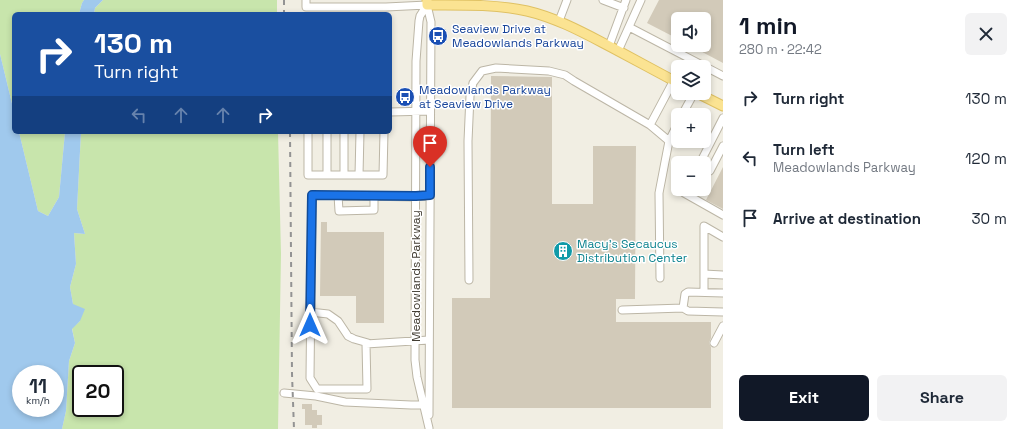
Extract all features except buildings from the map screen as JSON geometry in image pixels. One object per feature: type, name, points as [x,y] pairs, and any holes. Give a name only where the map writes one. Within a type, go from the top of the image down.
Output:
[{"type":"main road","points":[[427,3],[495,3],[559,21],[671,79]]},
{"type":"main road","points":[[711,100],[723,106]]},
{"type":"street","points":[[559,21],[567,0]]},
{"type":"street","points":[[603,0],[624,8]]},
{"type":"street","points":[[609,46],[626,0]]},
{"type":"street","points":[[618,51],[642,0]]},
{"type":"street","points":[[306,7],[383,10],[395,3],[427,3]]},
{"type":"street","name":"Meadowlands Parkway","points":[[427,3],[418,21],[416,61],[415,342],[416,369],[429,429]]},
{"type":"street","name":"Meadowlands Parkway","points":[[427,3],[431,22],[429,429]]},
{"type":"street","points":[[629,27],[723,76]]},
{"type":"street","points":[[469,280],[468,140],[470,96],[473,83],[482,72],[496,68],[549,71],[565,75],[650,125],[669,140]]},
{"type":"street","points":[[650,125],[671,90]]},
{"type":"street","points":[[392,112],[430,111]]},
{"type":"street","points":[[703,156],[723,118]]},
{"type":"street","points":[[308,134],[308,174],[327,175],[383,175],[384,134]]},
{"type":"street","points":[[327,134],[327,175]]},
{"type":"street","points":[[344,134],[344,175]]},
{"type":"street","points":[[359,175],[360,134]]},
{"type":"street","points":[[660,278],[659,193],[671,136]]},
{"type":"street","points":[[711,169],[723,145],[712,138]]},
{"type":"street","points":[[368,344],[366,344],[367,390],[317,389],[310,378],[312,195],[430,195]]},
{"type":"street","points":[[338,195],[339,211],[374,210],[374,196]]},
{"type":"street","points":[[687,196],[723,215]]},
{"type":"street","points":[[704,292],[704,226],[723,237]]},
{"type":"street","points":[[704,274],[723,274]]},
{"type":"street","points":[[683,308],[685,294],[688,292],[723,293]]},
{"type":"street","points":[[622,310],[683,308],[688,311],[723,312]]},
{"type":"street","points":[[310,312],[328,314],[338,321],[346,334],[354,339],[368,344],[429,340]]},
{"type":"street","points":[[714,343],[723,326]]},
{"type":"street","points":[[284,393],[316,396],[345,402],[424,405]]},
{"type":"green space","points":[[0,0],[84,0],[80,12],[12,12],[12,104],[0,54]]},
{"type":"green space","points":[[103,0],[277,0],[277,12],[94,12],[95,8]]},
{"type":"green space","points":[[19,134],[65,134],[59,197],[48,216],[38,211]]},
{"type":"green space","points":[[81,134],[278,134],[281,254],[278,429],[62,429],[66,411],[69,361],[75,343],[72,328],[80,321],[73,304],[70,287],[76,264],[74,233],[85,234],[77,209]]},
{"type":"water","points":[[84,0],[103,0],[95,8],[94,12],[80,12]]},
{"type":"water","points":[[0,54],[12,104],[12,134],[19,134],[38,211],[48,216],[59,197],[65,134],[81,134],[77,209],[85,234],[74,233],[76,264],[70,287],[73,304],[85,309],[80,321],[72,329],[75,343],[69,361],[66,411],[62,429],[0,429]]},
{"type":"railway","points":[[284,0],[284,12]]},
{"type":"railway","points":[[290,134],[292,374],[294,429]]},
{"type":"place","name":"Seaview Drive at Meadowlands Parkway","points":[[438,36]]},
{"type":"place","name":"Meadowlands Parkway at Seaview Drive","points":[[405,97]]},
{"type":"place","name":"Macy's Secaucus Distribution Center","points":[[563,251]]},
{"type":"route","points":[[310,325],[312,195],[430,195],[430,167]]}]
